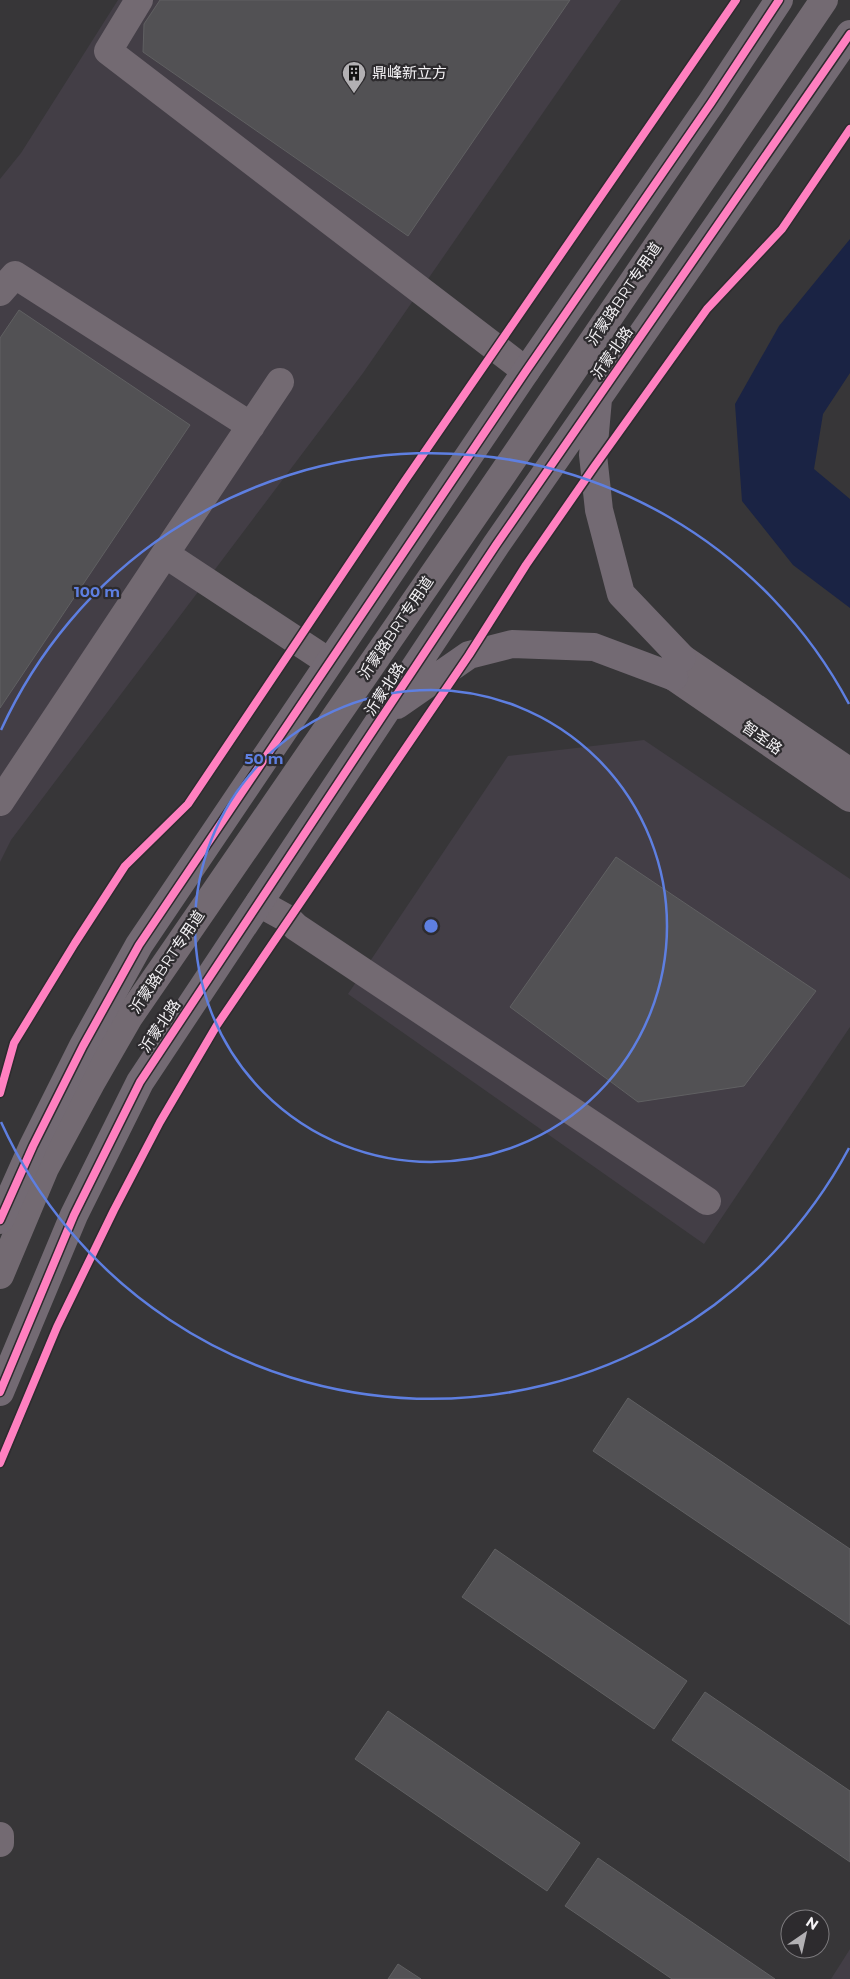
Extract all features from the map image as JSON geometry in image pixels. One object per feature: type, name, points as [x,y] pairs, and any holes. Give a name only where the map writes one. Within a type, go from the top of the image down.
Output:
[{"type":"main road","points":[[0,1220],[33,1146],[83,1046],[139,945],[779,0]]},
{"type":"main road","name":"沂蒙北路","points":[[0,1392],[74,1215],[140,1082],[496,545],[850,34]]},
{"type":"main road","points":[[598,397],[593,454],[598,502],[622,594],[678,667]]},
{"type":"main road","points":[[386,713],[469,655],[512,644],[594,647],[678,667]]},
{"type":"street","points":[[139,0],[108,51],[526,371]]},
{"type":"street","name":"沂蒙路BRT专用道","points":[[0,1275],[46,1168],[91,1083],[130,1017],[504,472],[824,0]]},
{"type":"street","points":[[0,292],[15,275],[251,426]]},
{"type":"street","points":[[0,802],[280,382]]},
{"type":"street","points":[[165,554],[329,662]]},
{"type":"street","name":"智圣路","points":[[678,667],[850,772]]},
{"type":"street","name":"智圣路","points":[[678,667],[850,798]]},
{"type":"street","points":[[259,903],[288,919],[296,927],[707,1202]]},
{"type":"street","points":[[0,1836],[0,1843]]},
{"type":"shaded area","points":[[118,0],[621,0],[363,373],[11,840],[0,862],[0,179],[21,153]]},
{"type":"shaded area","points":[[644,740],[850,879],[850,1027],[704,1244],[348,994],[508,756]]},
{"type":"shaded area","points":[[850,1949],[850,1979],[831,1979]]},
{"type":"water","points":[[850,239],[850,373],[823,414],[814,469],[850,499],[850,608],[793,565],[742,501],[735,404],[779,326]]},
{"type":"building","name":"鼎峰新立方","points":[[160,0],[570,0],[408,236],[143,52],[144,24]]},
{"type":"building","points":[[19,310],[190,425],[0,708],[0,338]]},
{"type":"building","points":[[616,857],[816,991],[744,1086],[638,1102],[510,1007]]},
{"type":"building","points":[[628,1398],[850,1549],[850,1625],[593,1451]]},
{"type":"building","points":[[495,1549],[687,1681],[654,1729],[462,1597]]},
{"type":"building","points":[[705,1692],[850,1791],[850,1862],[672,1740]]},
{"type":"building","points":[[388,1711],[580,1843],[547,1891],[355,1759]]},
{"type":"building","points":[[598,1858],[775,1979],[672,1979],[565,1906]]},
{"type":"building","points":[[398,1964],[421,1979],[388,1979]]},
{"type":"cycle path","points":[[0,1093],[14,1043],[125,866],[188,804],[404,482],[736,0]]},
{"type":"cycle path","points":[[0,1220],[33,1146],[83,1046],[139,945],[779,0]]},
{"type":"cycle path","points":[[0,1392],[74,1215],[140,1082],[496,545],[850,34]]},
{"type":"cycle path","points":[[0,1463],[57,1327],[114,1210],[160,1122],[217,1025],[469,655],[526,565],[594,467],[707,309],[782,229],[850,129]]},
{"type":"place","name":"鼎峰新立方","points":[[354,94]]}]
